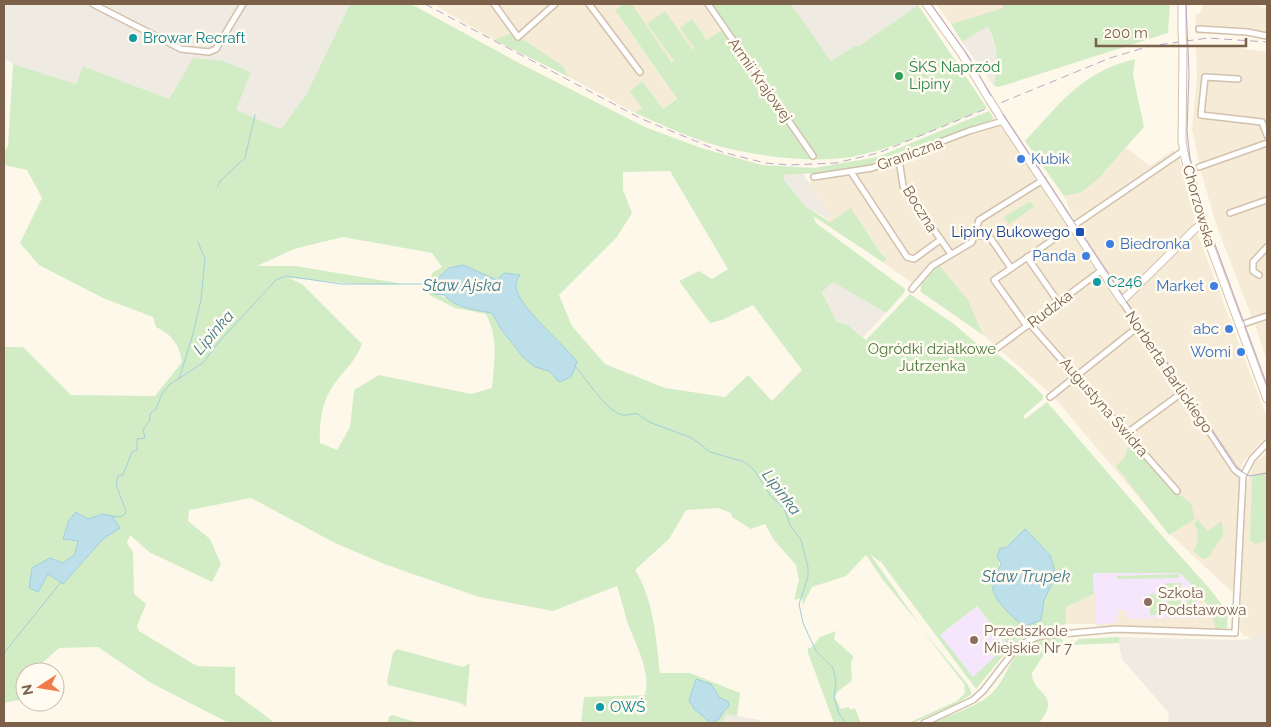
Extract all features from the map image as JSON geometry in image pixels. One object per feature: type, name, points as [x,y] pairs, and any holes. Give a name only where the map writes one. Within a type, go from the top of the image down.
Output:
[{"type":"street","points":[[93,4],[181,48],[210,52],[216,49],[243,4]]},
{"type":"street","points":[[494,4],[518,37],[555,4]]},
{"type":"street","points":[[589,4],[640,72]]},
{"type":"street","name":"Armii Krajowej","points":[[708,4],[813,156]]},
{"type":"street","name":"Norberta Barlickiego","points":[[926,4],[961,53],[1001,118],[1235,470],[1243,476]]},
{"type":"street","name":"Chorzowska","points":[[1182,4],[1183,151],[1202,224],[1267,398]]},
{"type":"street","points":[[1199,29],[1247,32],[1267,36]]},
{"type":"street","points":[[1238,79],[1205,77],[1201,115],[1262,122],[1267,135]]},
{"type":"street","name":"Graniczna","points":[[814,177],[851,172],[899,159],[1001,118]]},
{"type":"street","points":[[1199,168],[1267,143]]},
{"type":"street","points":[[974,236],[989,236],[1011,268],[1183,151]]},
{"type":"street","name":"Boczna","points":[[899,159],[903,186],[951,254]]},
{"type":"street","points":[[851,172],[907,257],[914,259],[940,240]]},
{"type":"street","points":[[912,289],[924,274],[951,254],[972,242],[979,220],[1043,180]]},
{"type":"street","points":[[1230,213],[1267,200]]},
{"type":"street","points":[[1122,301],[1202,224]]},
{"type":"street","points":[[1259,275],[1252,271],[1253,262],[1267,247]]},
{"type":"street","points":[[1027,257],[1059,303]]},
{"type":"street","name":"Augustyna Świdra","points":[[1011,268],[994,280],[1028,325],[1076,375],[1177,491]]},
{"type":"street","name":"Rudzka","points":[[997,348],[1102,270]]},
{"type":"street","points":[[1240,325],[1267,316]]},
{"type":"street","points":[[1050,397],[1139,326]]},
{"type":"street","points":[[1128,433],[1183,392]]},
{"type":"street","points":[[924,723],[973,700],[983,692],[1014,651],[1024,643],[1040,636],[1116,629],[1235,633],[1243,476],[1247,466],[1266,446]]},
{"type":"shaded area","points":[[4,4],[350,4],[306,95],[281,129],[236,110],[193,58],[169,99],[83,66],[76,84],[13,64],[4,58]]},
{"type":"shaded area","points":[[436,4],[623,4],[615,10],[677,100],[663,109],[642,108],[635,113],[569,77],[563,66],[511,35],[494,40]]},
{"type":"shaded area","points":[[632,4],[703,4],[722,30],[672,63]]},
{"type":"shaded area","points":[[791,4],[918,5],[858,48],[856,45],[831,61]]},
{"type":"shaded area","points":[[936,4],[1003,4],[1004,8],[951,24]]},
{"type":"shaded area","points":[[1204,4],[1254,4],[1267,9],[1267,34],[1195,34],[1196,14],[1199,14]]},
{"type":"shaded area","points":[[988,25],[998,57],[994,86],[962,42]]},
{"type":"shaded area","points":[[1222,45],[1267,52],[1267,313],[1252,318],[1216,224],[1201,172],[1192,129],[1197,77],[1196,47]]},
{"type":"shaded area","points":[[998,125],[1002,126],[1120,304],[1195,234],[1198,235],[1267,418],[1267,436],[1243,462],[1239,473],[1234,594],[1168,532],[1052,395],[983,335],[968,300],[935,261],[912,283],[884,263],[887,258],[881,254],[851,209],[830,222],[826,218],[830,214],[809,182],[874,170],[905,160],[970,133]]},
{"type":"shaded area","points":[[1126,148],[1150,166],[1174,150],[1179,158],[1195,219],[1194,226],[1125,293],[1122,293],[1076,224],[1064,196],[1080,193],[1098,179]]},
{"type":"shaded area","points":[[803,174],[830,214],[826,218],[805,206],[784,180],[784,175]]},
{"type":"shaded area","points":[[833,282],[886,313],[863,337],[848,325],[837,322],[822,291]]},
{"type":"shaded area","points":[[1267,320],[1267,361],[1255,325]]},
{"type":"shaded area","points":[[1267,453],[1267,640],[1259,633],[1252,639],[1243,635],[1240,630],[1245,489],[1253,464]]},
{"type":"shaded area","name":"Szkoła Podstawowa","points":[[1093,573],[1180,573],[1200,594],[1200,618],[1127,619],[1126,610],[1118,610],[1116,623],[1096,624],[1096,595],[1094,594]]},
{"type":"shaded area","points":[[1094,594],[1200,594],[1215,621],[1214,637],[1099,633],[1096,624],[1066,624],[1066,607]]},
{"type":"shaded area","name":"Przedszkole Miejskie Nr 7","points":[[977,606],[1008,645],[973,678],[939,636]]},
{"type":"shaded area","points":[[1259,632],[1267,640],[1267,723],[1168,723],[1169,713],[1122,659],[1119,643],[1119,637],[1252,639]]},
{"type":"shaded area","points":[[726,714],[760,720],[759,723],[722,723]]},
{"type":"green space","name":"Ogródki działkowe Jutrzenka","points":[[350,4],[411,4],[519,63],[645,127],[701,148],[762,165],[814,168],[877,157],[989,111],[994,119],[898,159],[855,170],[784,175],[784,180],[805,206],[830,222],[851,208],[881,254],[887,258],[884,263],[813,216],[816,223],[905,289],[904,293],[886,313],[833,282],[822,292],[837,322],[848,325],[866,340],[910,294],[954,324],[977,344],[987,346],[1017,370],[1043,395],[1043,399],[1023,416],[1025,419],[1047,402],[1210,589],[1228,613],[1227,628],[1215,629],[1208,606],[1180,573],[1093,573],[1094,594],[1066,607],[1066,624],[1030,633],[1007,650],[1004,649],[1008,645],[977,606],[940,635],[973,677],[1000,652],[1003,656],[976,689],[881,562],[886,558],[880,562],[870,554],[920,625],[883,580],[866,555],[846,576],[812,587],[803,605],[802,598],[794,600],[799,580],[796,565],[774,540],[765,524],[751,529],[732,517],[731,513],[718,508],[686,510],[669,539],[635,570],[650,607],[660,673],[690,673],[740,693],[737,716],[726,714],[722,723],[581,723],[584,697],[645,695],[646,676],[644,667],[628,624],[617,586],[553,611],[479,597],[384,564],[335,543],[251,498],[189,510],[188,521],[210,539],[221,564],[212,582],[149,552],[130,535],[127,543],[133,552],[134,594],[146,604],[137,626],[139,631],[197,666],[235,667],[235,693],[275,723],[233,723],[225,721],[151,683],[98,647],[59,648],[43,662],[15,662],[15,701],[4,703],[4,347],[23,347],[71,395],[155,396],[182,362],[177,345],[166,333],[156,327],[153,317],[103,298],[39,265],[20,243],[42,198],[27,170],[4,165],[4,153],[8,146],[13,64],[76,84],[83,66],[169,99],[193,58],[222,61],[251,72],[236,110],[281,129],[306,95]],"holes":[[[670,171],[728,269],[712,279],[699,271],[679,281],[710,323],[722,320],[753,305],[802,370],[772,401],[748,375],[725,397],[665,388],[605,364],[572,326],[559,295],[617,237],[632,213],[623,190],[623,172]],[[343,237],[432,253],[442,267],[432,273],[429,295],[455,308],[486,314],[493,333],[494,359],[492,388],[471,394],[379,375],[354,390],[350,427],[337,450],[320,443],[320,428],[324,404],[335,383],[353,360],[362,344],[302,284],[289,278],[361,284],[404,284],[295,266],[257,266],[294,249]],[[463,265],[497,280],[519,275],[516,286],[524,304],[572,355],[559,382],[549,371],[535,367],[523,357],[501,329],[492,313],[432,293],[438,283],[437,279],[449,268]],[[77,512],[88,519],[103,514],[110,535],[103,539],[63,584],[48,574],[75,554],[78,541],[68,541]],[[1017,539],[1053,582],[1044,600],[1041,620],[993,585],[999,573],[1000,548],[1006,548]]]},
{"type":"green space","points":[[623,4],[632,4],[672,63],[674,61],[647,24],[665,11],[692,49],[686,54],[694,48],[680,28],[692,19],[706,39],[700,44],[722,30],[802,147],[808,144],[712,4],[791,4],[831,61],[856,45],[858,47],[918,5],[987,108],[920,136],[851,157],[798,159],[721,147],[687,136],[635,113],[642,108],[630,91],[642,81],[663,109],[677,99],[615,10]]},
{"type":"green space","points":[[1003,4],[1170,4],[1168,33],[999,87],[994,86],[997,55],[988,26],[962,42],[951,24],[1003,8]]},
{"type":"green space","points":[[515,32],[519,37],[563,66],[569,77],[494,40]]},
{"type":"green space","points":[[1135,59],[1133,75],[1144,127],[1098,179],[1080,193],[1064,196],[1025,141],[1061,102],[1086,81],[1100,72]]},
{"type":"green space","points":[[1030,201],[1034,207],[1009,224],[1004,217]]},
{"type":"green space","points":[[938,264],[968,300],[983,335],[921,292],[923,280]]},
{"type":"green space","points":[[1134,444],[1176,492],[1191,503],[1195,519],[1169,535],[1116,466],[1125,457],[1127,449]]},
{"type":"green space","points":[[1267,471],[1267,540],[1256,544],[1250,541],[1252,476]]},
{"type":"green space","points":[[1198,520],[1208,531],[1222,521],[1223,535],[1208,558],[1203,559],[1193,551],[1196,548],[1198,532],[1194,523]]},
{"type":"green space","points":[[1179,574],[1179,578],[1117,579],[1117,576]]},
{"type":"green space","points":[[1166,583],[1181,583],[1182,613],[1167,613]]},
{"type":"green space","points":[[1150,594],[1162,594],[1163,614],[1150,615]]},
{"type":"green space","points":[[1197,594],[1198,617],[1185,617],[1185,595]]},
{"type":"green space","points":[[921,628],[968,685],[972,694],[954,705],[913,723],[908,723],[957,701],[965,693],[964,684]]},
{"type":"green space","points":[[836,631],[834,639],[854,657],[851,661],[852,681],[838,691],[835,697],[841,709],[849,707],[850,710],[855,708],[861,723],[834,723],[808,653],[808,648],[811,648],[820,637]]},
{"type":"green space","points":[[1119,637],[1119,643],[1072,645],[1079,639]]},
{"type":"green space","points":[[1047,638],[1059,638],[1063,640],[1063,645],[1048,648],[1032,673],[1033,680],[1047,700],[1048,706],[1046,713],[1039,723],[931,723],[979,703],[998,686],[1012,661],[1024,647]]},
{"type":"green space","points":[[397,649],[463,667],[470,663],[466,707],[461,703],[388,685],[387,681],[393,653]]},
{"type":"green space","points":[[392,715],[419,723],[387,723]]},
{"type":"water","name":"Staw Ajska","points":[[463,265],[497,280],[504,273],[520,275],[516,286],[518,295],[532,314],[577,362],[571,377],[559,382],[549,371],[535,367],[523,357],[501,329],[492,313],[466,308],[454,303],[444,295],[433,294],[435,289],[432,284],[438,283],[437,279],[449,268]]},
{"type":"water","points":[[76,512],[88,519],[103,514],[112,516],[120,528],[103,539],[63,584],[48,574],[38,592],[29,588],[32,568],[50,558],[63,563],[75,554],[78,541],[63,539],[69,520]]},
{"type":"water","name":"Staw Trupek","points":[[1025,529],[1050,555],[1054,568],[1053,582],[1044,600],[1041,620],[1024,627],[1000,603],[993,591],[993,586],[1001,563],[997,557],[1000,548],[1006,548]]},
{"type":"water","points":[[696,679],[711,684],[720,698],[728,701],[729,706],[719,719],[711,723],[694,709],[689,700]]},
{"type":"waterway","points":[[217,187],[221,180],[245,158],[255,115]]},
{"type":"waterway","points":[[179,379],[201,300],[205,259],[198,242]]},
{"type":"waterway","name":"Lipinka","points":[[112,516],[120,517],[125,514],[126,511],[116,485],[118,476],[123,475],[132,452],[137,450],[137,439],[145,438],[143,430],[150,420],[150,414],[156,409],[162,394],[169,385],[204,362],[216,345],[276,280],[286,276],[341,284],[432,284]]},
{"type":"waterway","name":"Lipinka","points":[[575,366],[603,401],[616,412],[622,415],[638,414],[649,422],[692,438],[710,452],[745,462],[755,471],[770,495],[784,508],[790,525],[801,540],[808,567],[808,577],[799,604],[803,623],[816,651],[833,668],[836,682],[834,697],[839,714],[846,723]]},
{"type":"waterway","name":"Lipinka","points":[[4,653],[61,582]]},
{"type":"tram line","points":[[931,4],[969,57],[992,98],[1236,468],[1249,476],[1267,473]]},
{"type":"tram line","points":[[1186,4],[1189,73],[1187,131],[1190,158],[1209,228],[1267,385]]},
{"type":"railway","points":[[425,4],[642,119],[722,152],[765,163],[789,165],[836,163],[878,153],[1110,58],[1150,46],[1208,38],[1267,42]]},
{"type":"place","name":"Browar Recraft","points":[[133,38]]},
{"type":"place","name":"ŚKS Naprzód Lipiny","points":[[899,76]]},
{"type":"place","name":"Kubik","points":[[1021,159]]},
{"type":"place","name":"Lipiny Bukowego","points":[[1080,232]]},
{"type":"place","name":"Biedronka","points":[[1110,244]]},
{"type":"place","name":"Panda","points":[[1086,256]]},
{"type":"place","name":"C246","points":[[1097,282]]},
{"type":"place","name":"Market","points":[[1214,286]]},
{"type":"place","name":"abc","points":[[1229,329]]},
{"type":"place","name":"Womi","points":[[1241,352]]},
{"type":"place","name":"Szkoła Podstawowa","points":[[1148,602]]},
{"type":"place","name":"Przedszkole Miejskie Nr 7","points":[[974,640]]},
{"type":"place","name":"OWŚ","points":[[600,707]]}]
